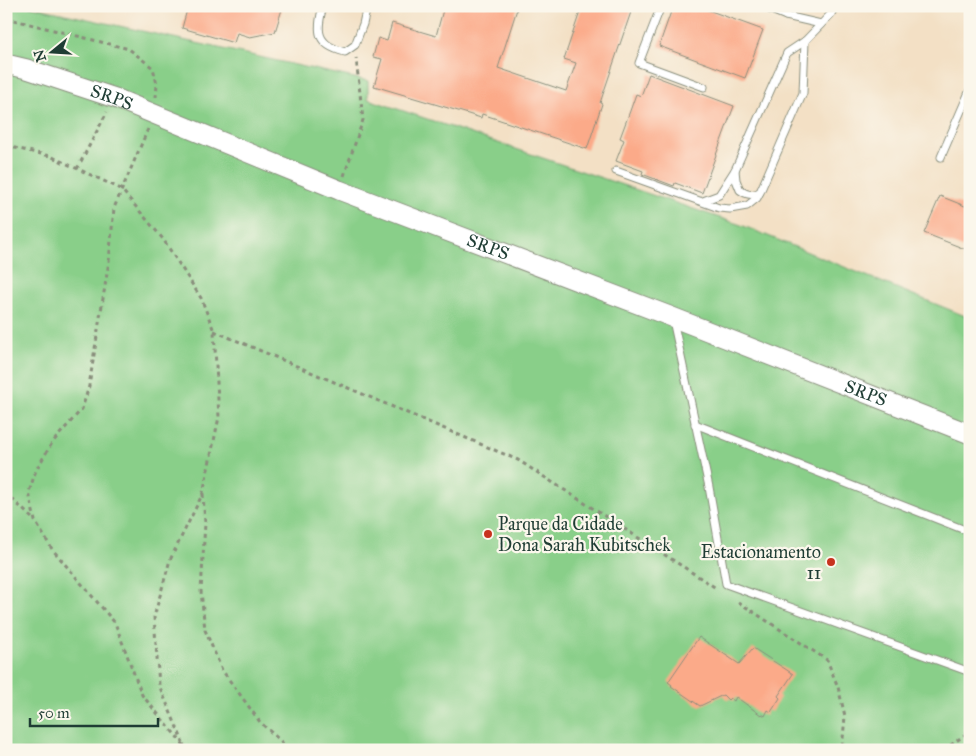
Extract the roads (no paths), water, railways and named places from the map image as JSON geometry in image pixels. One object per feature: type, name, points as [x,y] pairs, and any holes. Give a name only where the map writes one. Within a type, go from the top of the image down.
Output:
[{"type":"main road","name":"SRPS","points":[[6,64],[115,98],[339,190],[672,317],[970,434]]},
{"type":"lane","points":[[323,6],[318,32],[322,41],[334,49],[345,52],[354,45],[363,24],[367,6]]},
{"type":"lane","points":[[662,6],[639,63],[704,87]]},
{"type":"lane","points":[[762,6],[786,16],[821,24]]},
{"type":"lane","points":[[786,16],[789,6]]},
{"type":"lane","points":[[703,201],[719,195],[735,170],[788,53],[805,41],[831,14],[835,6]]},
{"type":"lane","points":[[616,171],[719,208],[740,208],[752,202],[760,192],[803,93],[805,41]]},
{"type":"lane","points":[[941,157],[970,90]]},
{"type":"lane","points":[[735,170],[740,190],[748,194],[760,192]]},
{"type":"lane","points":[[672,317],[719,537],[726,584],[970,672]]},
{"type":"lane","points":[[696,424],[970,532]]},
{"type":"place","name":"Parque da Cidade Dona Sarah Kubitschek","points":[[488,534]]},
{"type":"place","name":"Estacionamento 11","points":[[831,562]]}]
